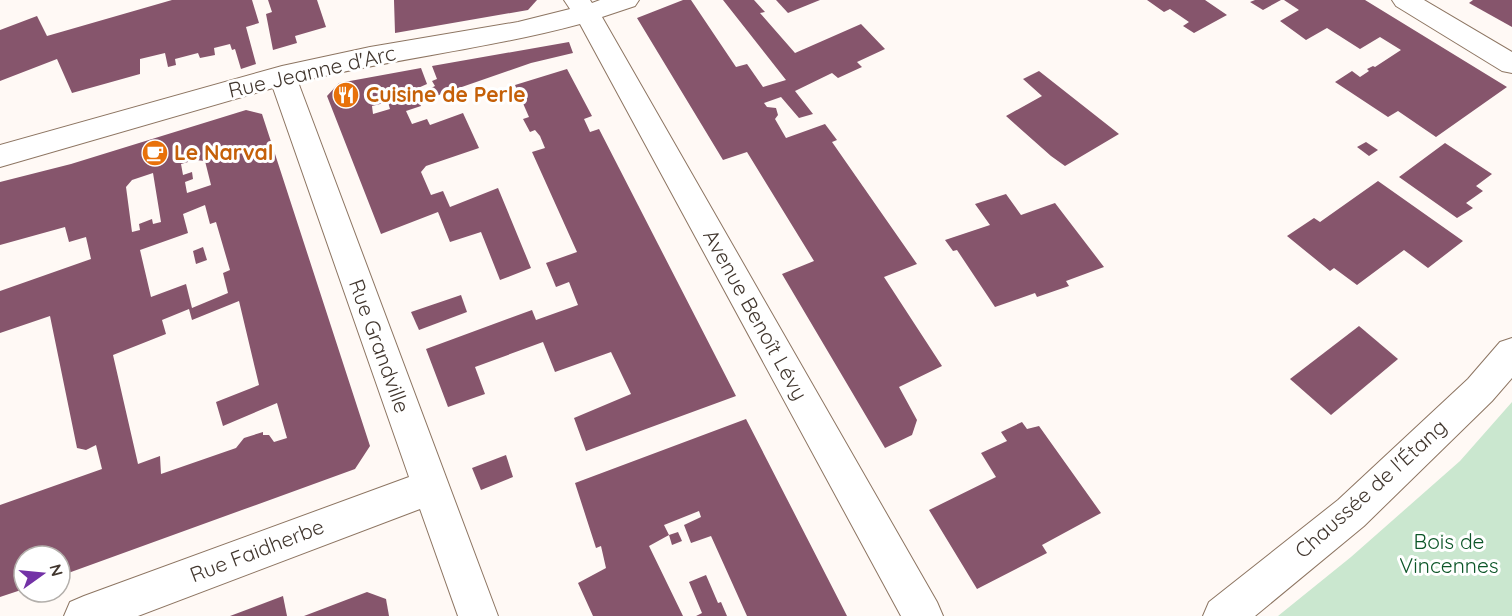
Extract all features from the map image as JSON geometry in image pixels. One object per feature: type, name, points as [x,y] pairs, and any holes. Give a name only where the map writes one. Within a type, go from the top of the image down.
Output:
[{"type":"street","name":"Rue Jeanne d'Arc","points":[[0,156],[78,136],[282,75],[548,25],[582,7],[626,0]]},
{"type":"street","points":[[1405,0],[1512,64]]},
{"type":"street","name":"Avenue Benoît Lévy","points":[[582,7],[923,616]]},
{"type":"street","name":"Rue Grandville","points":[[282,75],[478,616]]},
{"type":"street","name":"Chaussée de l'Étang","points":[[1223,616],[1351,513],[1480,390],[1512,353]]},
{"type":"street","name":"Rue Faidherbe","points":[[84,616],[431,487]]},
{"type":"green space","name":"Bois de Vincennes","points":[[1512,402],[1512,616],[1278,616],[1351,557],[1460,461]]},
{"type":"building","points":[[172,0],[252,0],[259,23],[246,27],[256,64],[241,69],[235,49],[232,50],[230,44],[214,48],[215,55],[200,58],[198,53],[175,59],[176,65],[168,67],[165,53],[140,59],[140,74],[72,93],[57,59],[0,81],[0,30],[37,16],[47,36]]},
{"type":"building","points":[[268,0],[317,0],[326,27],[295,36],[297,43],[273,50],[266,14],[272,12]]},
{"type":"building","points":[[394,0],[537,0],[528,10],[395,33]]},
{"type":"building","points":[[683,0],[691,0],[736,67],[747,64],[763,87],[786,80],[723,0],[754,0],[765,12],[760,13],[795,53],[861,24],[885,49],[857,62],[862,67],[838,78],[832,73],[795,91],[813,114],[799,118],[781,97],[764,103],[767,107],[776,108],[778,115],[775,119],[786,138],[825,124],[837,140],[832,142],[917,264],[884,277],[942,366],[899,387],[917,420],[912,435],[885,448],[782,274],[814,261],[747,152],[723,160],[637,18]]},
{"type":"building","points":[[776,0],[820,0],[788,13]]},
{"type":"building","points":[[1147,0],[1205,0],[1227,15],[1194,33],[1183,26],[1189,22],[1170,9],[1164,12]]},
{"type":"building","points":[[1281,0],[1263,10],[1250,2]]},
{"type":"building","points":[[1284,0],[1365,0],[1507,87],[1436,137],[1398,111],[1388,117],[1335,82],[1352,71],[1360,77],[1369,71],[1367,69],[1375,67],[1401,50],[1380,37],[1360,49],[1327,28],[1306,40],[1280,21],[1299,10]]},
{"type":"building","points":[[1473,0],[1512,0],[1512,27],[1469,3]]},
{"type":"building","points":[[569,42],[573,53],[531,63],[433,97],[429,89],[435,86],[432,81],[437,79],[432,66]]},
{"type":"building","points":[[421,68],[427,84],[418,88],[422,101],[419,102],[421,106],[406,111],[412,124],[427,119],[430,125],[463,113],[479,148],[426,166],[421,172],[431,195],[443,191],[450,207],[498,188],[531,268],[500,280],[481,232],[450,242],[438,212],[381,234],[327,96],[339,83]],"holes":[[[388,102],[390,109],[373,114],[372,106]]]},
{"type":"building","points":[[567,69],[592,116],[584,119],[590,132],[599,129],[736,396],[586,451],[574,418],[631,394],[611,352],[555,372],[543,342],[475,367],[485,394],[448,407],[426,349],[532,310],[536,320],[578,305],[569,282],[556,287],[546,263],[577,252],[532,152],[545,148],[540,136],[535,130],[530,132],[523,119],[529,117],[515,85]]},
{"type":"building","points":[[1039,71],[1119,134],[1065,166],[1051,156],[1006,116],[1042,96],[1023,79]]},
{"type":"building","points":[[246,110],[262,114],[370,446],[355,469],[72,572],[72,544],[12,544],[12,593],[0,597],[0,505],[102,469],[96,445],[86,450],[77,448],[50,316],[0,333],[0,291],[91,259],[86,237],[69,242],[65,227],[0,245],[0,182],[71,164]],"holes":[[[195,160],[205,161],[211,185],[187,193],[185,182],[193,179],[192,172],[183,175],[181,164]],[[153,173],[161,222],[153,224],[152,219],[139,224],[140,230],[132,232],[126,187],[132,180]],[[205,205],[210,224],[216,222],[230,270],[223,273],[228,293],[192,308],[186,284],[151,297],[140,250],[188,233],[183,214]],[[239,301],[259,385],[216,402],[223,426],[277,403],[287,438],[274,442],[269,435],[263,435],[263,432],[244,438],[236,448],[161,474],[160,456],[138,464],[113,355],[166,334],[162,320],[189,309],[192,320]]]},
{"type":"building","points":[[1366,142],[1378,150],[1369,156],[1357,147]]},
{"type":"building","points":[[1445,143],[1492,174],[1476,186],[1483,191],[1466,203],[1473,208],[1457,218],[1399,177]]},
{"type":"building","points":[[1378,181],[1463,241],[1428,268],[1404,250],[1357,285],[1334,268],[1330,271],[1287,236],[1314,218],[1320,222]]},
{"type":"building","points":[[1006,194],[1021,215],[1055,203],[1104,267],[1066,281],[1069,286],[1037,297],[1035,293],[995,307],[957,250],[953,251],[945,240],[990,225],[975,204]]},
{"type":"building","points":[[203,247],[207,260],[196,264],[193,251]]},
{"type":"building","points":[[461,295],[467,312],[419,330],[411,312]]},
{"type":"building","points":[[1359,326],[1398,359],[1331,415],[1290,379]]},
{"type":"building","points":[[746,419],[847,616],[747,616],[711,536],[691,543],[684,525],[701,517],[699,511],[664,525],[669,535],[649,546],[683,616],[593,616],[578,583],[606,568],[601,546],[596,548],[575,483]]},
{"type":"building","points":[[1022,422],[1027,429],[1039,426],[1101,513],[1042,545],[1047,553],[977,589],[929,510],[996,477],[981,453],[1007,441],[1001,432]]},
{"type":"building","points":[[506,455],[513,477],[481,490],[472,468]]},
{"type":"building","points":[[678,532],[682,541],[672,545],[669,535]]},
{"type":"building","points":[[706,575],[718,603],[721,602],[727,616],[696,616],[702,613],[689,582]]},
{"type":"building","points":[[367,592],[386,599],[389,616],[304,616]]},
{"type":"building","points":[[283,596],[287,616],[230,616]]},
{"type":"place","name":"Cuisine de Perle","points":[[346,95]]},
{"type":"place","name":"Le Narval","points":[[155,153]]}]
